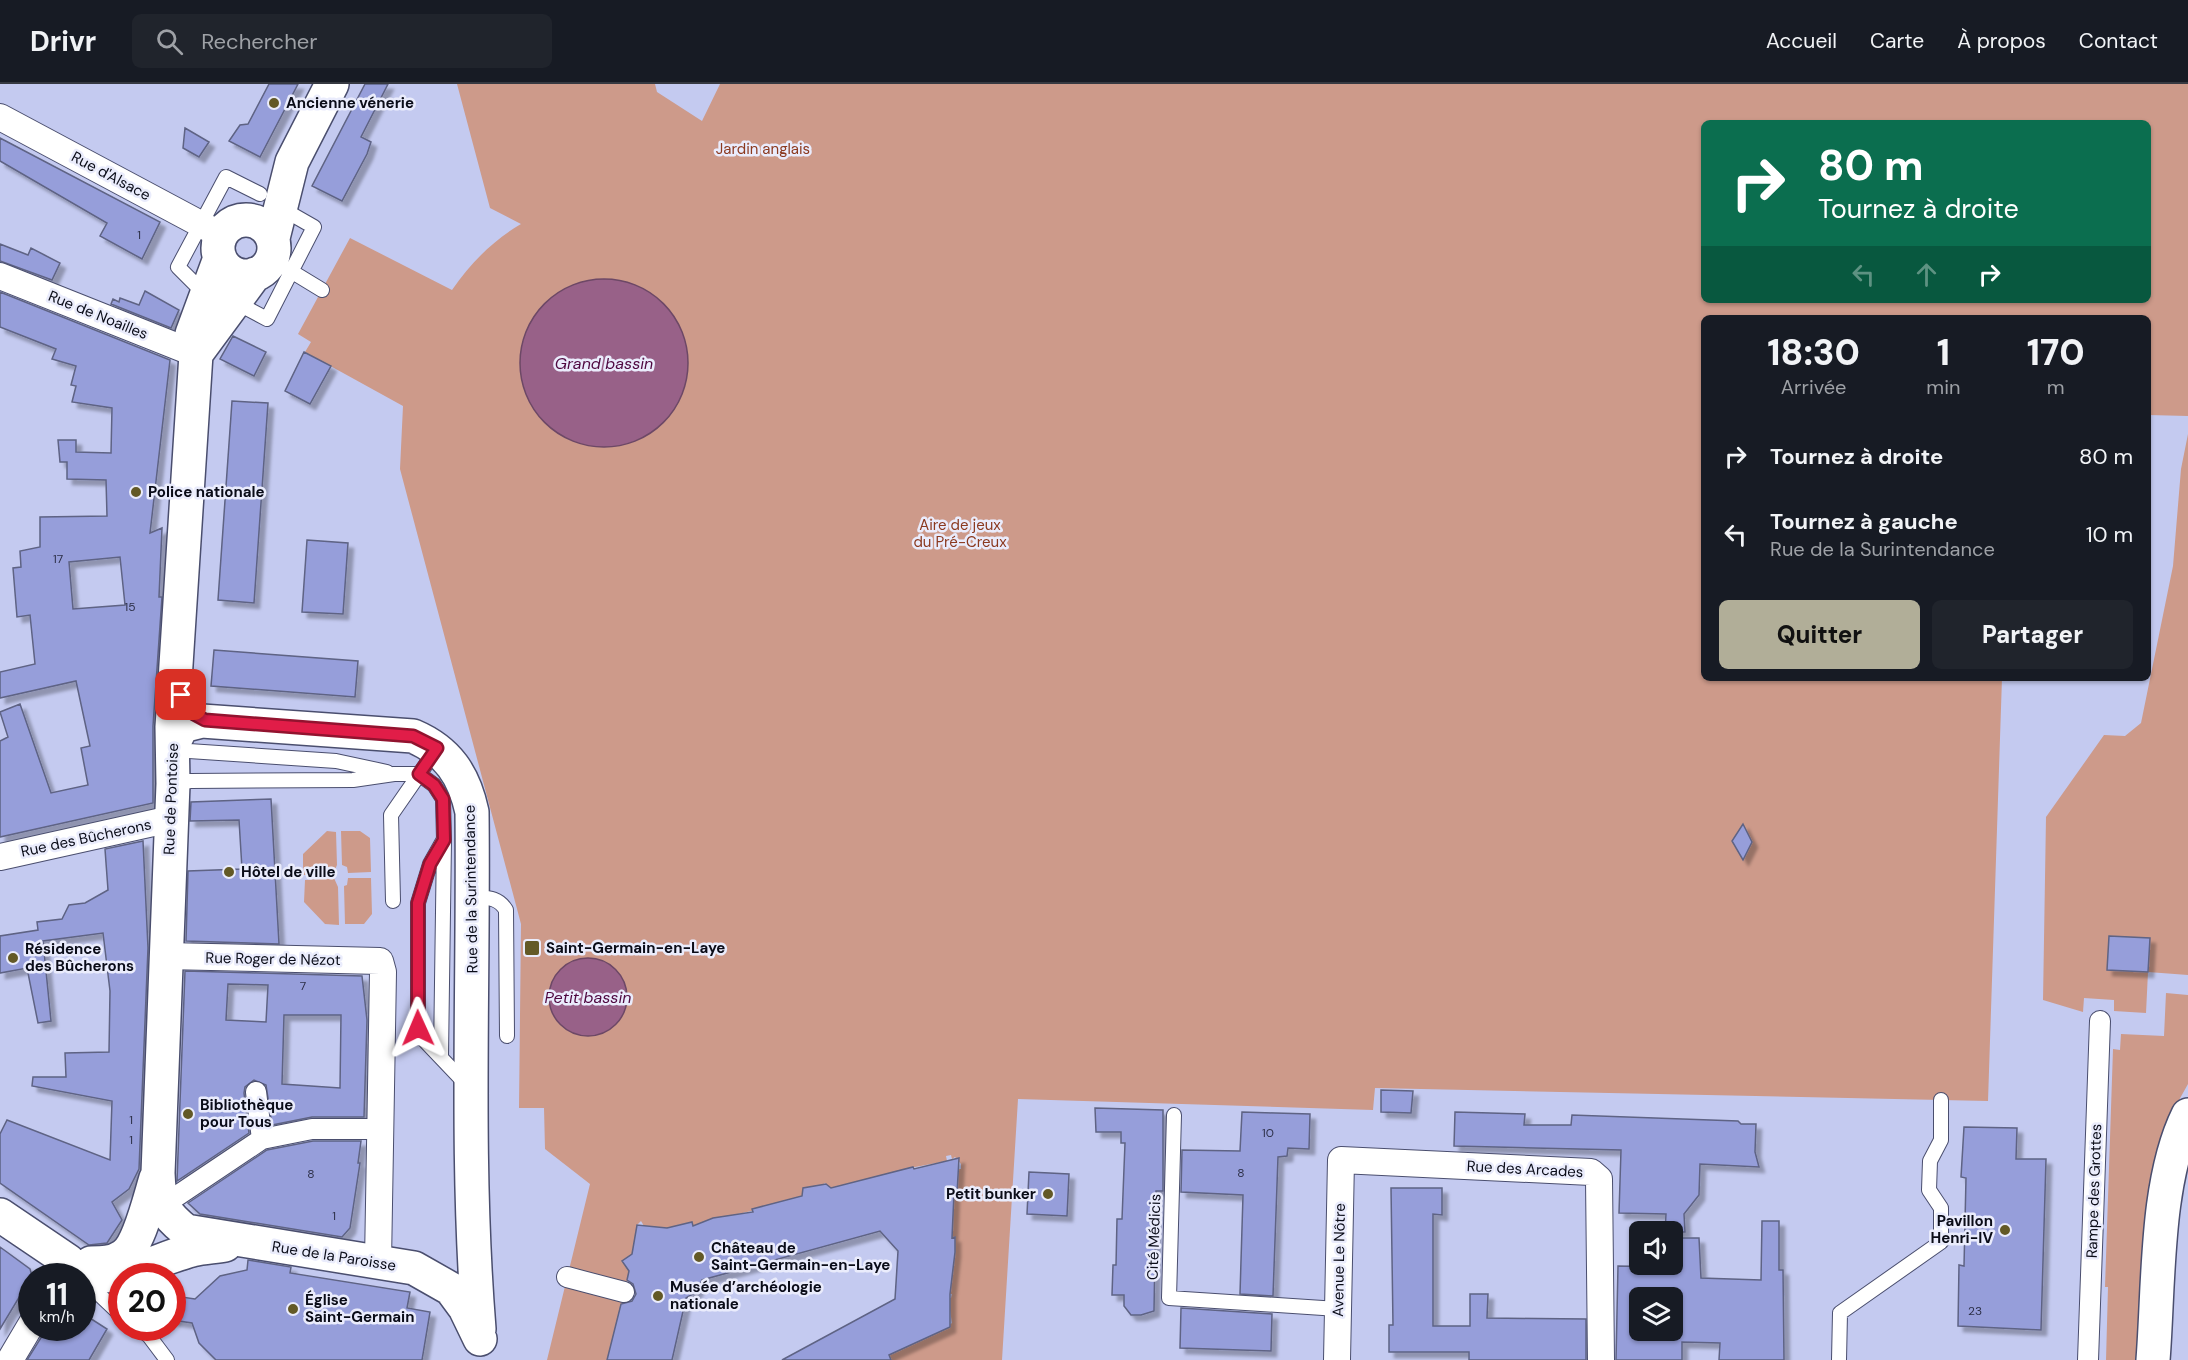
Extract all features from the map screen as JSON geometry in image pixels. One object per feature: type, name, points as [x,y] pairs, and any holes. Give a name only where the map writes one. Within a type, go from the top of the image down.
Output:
[{"type":"main road","points":[[196,354],[251,238],[332,84]]},
{"type":"main road","name":"Rue de Pontoise","points":[[96,1267],[126,1255],[157,1189],[173,784],[172,727],[177,681],[196,354]]},
{"type":"main road","points":[[177,681],[187,706],[194,714],[208,721]]},
{"type":"main road","name":"Rue de la Surintendance","points":[[174,746],[182,726],[193,722],[208,721],[413,736],[437,748],[457,770],[470,800],[473,897],[471,1237],[482,1349]]},
{"type":"main road","points":[[2153,1360],[2165,1188],[2174,1149],[2188,1115]]},
{"type":"main road","points":[[2165,1360],[2178,1190],[2181,1168],[2188,1148]]},
{"type":"main road","points":[[157,1189],[172,1220],[186,1231],[237,1242]]},
{"type":"main road","points":[[0,1215],[67,1263]]},
{"type":"main road","points":[[414,1268],[448,1260],[471,1237]]},
{"type":"main road","points":[[167,1263],[193,1250],[237,1242]]},
{"type":"main road","name":"Rue de la Paroisse","points":[[237,1242],[414,1268]]},
{"type":"main road","points":[[414,1268],[450,1289],[465,1308],[482,1349]]},
{"type":"street","name":"Rue d'Alsace","points":[[0,117],[251,238]]},
{"type":"street","name":"Rue de Noailles","points":[[0,276],[196,354]]},
{"type":"street","name":"Rue des Bûcherons","points":[[0,857],[171,819]]},
{"type":"street","name":"Rue Roger de Nézot","points":[[166,956],[380,961],[383,972],[379,1129]]},
{"type":"street","name":"Rampe des Grottes","points":[[2088,1360],[2100,1021]]},
{"type":"street","points":[[256,1092],[262,1139]]},
{"type":"street","points":[[157,1189],[262,1139],[312,1129],[379,1129],[378,1262]]},
{"type":"street","name":"Avenue Le Nôtre","points":[[1337,1360],[1341,1160]]},
{"type":"street","name":"Rue des Arcades","points":[[1341,1160],[1591,1172],[1599,1179],[1601,1360]]},
{"type":"street","points":[[567,1277],[624,1292]]},
{"type":"street","points":[[10,1360],[21,1341]]},
{"type":"lane","points":[[221,299],[178,267],[251,238],[322,290]]},
{"type":"lane","points":[[174,746],[336,761],[394,774]]},
{"type":"lane","points":[[393,901],[391,815],[437,748]]},
{"type":"lane","points":[[173,784],[190,781],[352,780],[394,774],[419,774],[434,785],[443,799],[441,1055]]},
{"type":"lane","points":[[444,840],[422,885],[418,903],[418,1028],[426,1042],[441,1055],[471,1089]]},
{"type":"lane","points":[[473,897],[492,898],[501,902],[506,910],[507,1036]]},
{"type":"lane","points":[[1839,1360],[1840,1313],[1941,1242],[1941,1208],[1929,1190],[1930,1161],[1941,1140],[1941,1100]]},
{"type":"lane","name":"Cité Médicis","points":[[1174,1115],[1168,1298],[1338,1309]]},
{"type":"lane","points":[[96,1289],[108,1302]]},
{"type":"lane","points":[[153,1341],[167,1360]]},
{"type":"green space","points":[[457,84],[655,84],[657,92],[702,121],[720,84],[2188,84],[2188,416],[2151,415],[2151,315],[1701,315],[1701,681],[2002,681],[1988,1101],[1375,1088],[1373,1110],[1018,1099],[1002,1360],[877,1360],[889,1357],[888,1354],[910,1343],[914,1344],[941,1327],[943,1330],[952,1323],[948,1298],[951,1298],[952,1294],[949,1294],[955,1238],[952,1238],[954,1193],[957,1193],[954,1190],[956,1169],[961,1169],[961,1164],[955,1157],[952,1159],[951,1155],[946,1156],[947,1161],[910,1168],[832,1190],[825,1183],[821,1186],[803,1188],[803,1199],[704,1222],[694,1228],[691,1222],[678,1225],[679,1230],[644,1226],[641,1221],[637,1225],[637,1256],[625,1262],[630,1272],[607,1360],[547,1360],[590,1184],[545,1149],[544,1108],[519,1108],[521,924],[400,469],[403,406],[305,352],[311,342],[298,334],[350,238],[452,290],[483,253],[521,224],[490,208]]},
{"type":"green space","points":[[2188,434],[2188,975],[2148,972],[2146,1013],[2114,1011],[2114,1000],[2084,998],[2083,1012],[2043,1000],[2046,817],[2104,735],[2125,736],[2141,723],[2173,566],[2181,469]]},
{"type":"green space","points":[[327,831],[336,832],[337,865],[333,874],[303,875],[303,854]]},
{"type":"green space","points":[[341,831],[360,831],[370,838],[371,872],[348,873],[347,867],[342,865]]},
{"type":"green space","points":[[334,878],[338,887],[339,925],[325,924],[304,902],[305,880]]},
{"type":"green space","points":[[348,878],[371,878],[372,914],[364,924],[345,924],[344,886],[347,885]]},
{"type":"green space","points":[[2166,993],[2188,995],[2188,1084],[2164,1127],[2154,1164],[2138,1360],[2106,1360],[2108,1287],[2105,1287],[2113,1049],[2120,1050],[2121,1034],[2164,1036]]},
{"type":"water","name":"Grand bassin","points":[[604,279],[636,286],[650,293],[663,304],[674,317],[681,331],[688,363],[681,395],[674,409],[663,422],[650,433],[636,440],[604,447],[572,440],[558,433],[545,422],[534,409],[527,395],[520,363],[527,331],[534,317],[545,304],[558,293],[572,286]]},
{"type":"water","name":"Petit bassin","points":[[588,958],[603,961],[616,969],[624,982],[627,997],[624,1012],[616,1025],[603,1033],[588,1036],[573,1033],[560,1025],[552,1012],[549,997],[552,982],[560,969],[573,961]]},
{"type":"building","name":"Ancienne vénerie","points":[[269,84],[298,84],[260,157],[229,141],[240,125],[248,124]]},
{"type":"building","points":[[365,84],[388,84],[361,137],[371,142],[367,154],[342,201],[312,186]]},
{"type":"building","points":[[185,128],[209,142],[199,157],[183,148]]},
{"type":"building","points":[[0,138],[160,222],[142,259],[100,236],[107,223],[0,161]]},
{"type":"building","points":[[0,244],[28,255],[31,248],[60,263],[52,280],[0,261]]},
{"type":"building","points":[[145,291],[179,310],[171,328],[111,304],[113,299],[119,302],[120,298],[139,305]]},
{"type":"building","points":[[0,292],[170,360],[150,533],[162,528],[159,597],[162,597],[153,726],[153,803],[0,837],[0,741],[8,737],[0,712],[20,704],[51,793],[88,785],[81,748],[90,746],[76,681],[0,698],[0,672],[35,664],[30,615],[17,617],[13,568],[21,567],[20,551],[40,547],[40,517],[107,516],[106,480],[67,479],[67,462],[60,462],[58,440],[76,440],[76,452],[111,453],[112,408],[72,402],[76,386],[71,385],[76,366],[52,359],[56,349],[0,327]],"holes":[[[120,557],[125,605],[73,609],[69,562]]]},
{"type":"building","points":[[233,336],[266,352],[254,376],[220,359]]},
{"type":"building","points":[[304,352],[331,366],[310,404],[285,391]]},
{"type":"building","points":[[232,401],[268,403],[254,603],[218,600]]},
{"type":"building","points":[[307,540],[348,543],[343,614],[302,612]]},
{"type":"building","points":[[214,650],[358,661],[355,697],[211,686]]},
{"type":"building","name":"Hôtel de ville","points":[[271,799],[279,944],[186,941],[188,871],[242,869],[239,820],[190,821],[191,802]]},
{"type":"building","points":[[1743,824],[1752,842],[1743,860],[1732,841]]},
{"type":"building","points":[[143,841],[148,948],[139,1169],[129,1189],[112,1202],[122,1220],[107,1243],[89,1245],[0,1183],[0,1134],[7,1120],[110,1160],[112,1101],[32,1086],[33,1077],[66,1077],[65,1053],[109,1052],[110,991],[103,933],[43,941],[51,1021],[38,1023],[27,968],[0,973],[0,936],[38,930],[37,922],[62,919],[69,905],[85,903],[108,890],[105,849]]},
{"type":"building","points":[[2109,936],[2150,938],[2148,972],[2107,970]]},
{"type":"building","points":[[185,971],[362,976],[367,1020],[364,1117],[312,1117],[272,1125],[266,1085],[254,1080],[245,1087],[244,1093],[249,1133],[177,1181]],"holes":[[[228,984],[268,985],[266,1022],[226,1020]],[[284,1015],[341,1015],[340,1088],[282,1084]]]},
{"type":"building","points":[[1381,1090],[1413,1091],[1411,1113],[1381,1112]]},
{"type":"building","points":[[1095,1108],[1163,1110],[1163,1191],[1156,1191],[1154,1311],[1141,1315],[1131,1315],[1124,1306],[1124,1295],[1112,1295],[1113,1265],[1116,1265],[1117,1219],[1122,1219],[1125,1143],[1121,1143],[1121,1132],[1096,1132]]},
{"type":"building","points":[[1242,1112],[1310,1114],[1309,1149],[1288,1148],[1287,1156],[1278,1157],[1273,1296],[1240,1294],[1243,1195],[1181,1192],[1182,1150],[1240,1151]]},
{"type":"building","points":[[1455,1112],[1525,1114],[1524,1125],[1571,1125],[1572,1115],[1738,1121],[1741,1124],[1756,1124],[1755,1152],[1759,1167],[1700,1164],[1699,1195],[1684,1214],[1685,1232],[1683,1232],[1683,1221],[1666,1221],[1666,1214],[1619,1213],[1621,1150],[1454,1146]]},
{"type":"building","name":"Pavillon Henri-IV","points":[[1964,1127],[2017,1128],[2016,1159],[2046,1159],[2041,1330],[1958,1326],[1959,1265],[1964,1266],[1966,1178],[1961,1177]]},
{"type":"building","points":[[313,1141],[361,1141],[350,1228],[342,1237],[200,1214],[188,1203],[267,1150]]},
{"type":"building","name":"Château de Saint-Germain-en-Laye","points":[[959,1158],[957,1193],[954,1193],[952,1238],[955,1237],[955,1252],[950,1294],[950,1327],[889,1355],[891,1360],[782,1360],[895,1299],[898,1251],[880,1231],[702,1280],[696,1292],[686,1298],[672,1360],[607,1360],[621,1304],[632,1301],[636,1294],[633,1284],[627,1280],[629,1271],[622,1261],[632,1254],[637,1225],[667,1228],[692,1222],[693,1226],[713,1218],[753,1212],[752,1209],[802,1196],[803,1188],[826,1184],[831,1188]]},
{"type":"building","name":"Petit bunker","points":[[1029,1172],[1069,1174],[1067,1216],[1027,1214]]},
{"type":"building","points":[[1391,1188],[1442,1188],[1442,1215],[1433,1214],[1433,1326],[1470,1326],[1470,1294],[1488,1294],[1487,1318],[1586,1319],[1586,1360],[1469,1360],[1469,1352],[1389,1352],[1389,1325],[1393,1325]]},
{"type":"building","points":[[1762,1221],[1779,1221],[1779,1270],[1783,1270],[1784,1360],[1719,1360],[1720,1343],[1682,1342],[1682,1360],[1616,1360],[1618,1266],[1629,1266],[1629,1275],[1683,1275],[1683,1238],[1699,1238],[1701,1278],[1761,1280]]},
{"type":"building","points":[[0,1247],[22,1263],[18,1263],[18,1299],[0,1329]]},
{"type":"building","name":"Église Saint-Germain","points":[[248,1260],[291,1267],[290,1273],[410,1292],[407,1308],[430,1312],[422,1360],[216,1360],[199,1343],[192,1323],[186,1322],[186,1298],[195,1299],[220,1276],[247,1270]]},
{"type":"building","points":[[1181,1308],[1272,1314],[1271,1351],[1180,1348]]},
{"type":"building","points":[[96,1322],[107,1329],[89,1360],[27,1360],[39,1341],[96,1341]]},
{"type":"place","name":"Ancienne vénerie","points":[[274,103]]},
{"type":"place","name":"Police nationale","points":[[136,492]]},
{"type":"place","name":"Hôtel de ville","points":[[229,872]]},
{"type":"place","name":"Saint-Germain-en-Laye","points":[[532,948]]},
{"type":"place","name":"Résidence des Bûcherons","points":[[13,958]]},
{"type":"place","name":"Bibliothèque pour Tous","points":[[188,1114]]},
{"type":"place","name":"Petit bunker","points":[[1048,1194]]},
{"type":"place","name":"Pavillon Henri-IV","points":[[2005,1230]]},
{"type":"place","name":"Château de Saint-Germain-en-Laye","points":[[699,1257]]},
{"type":"place","name":"Musée d’archéologie nationale","points":[[658,1296]]},
{"type":"place","name":"Église Saint-Germain","points":[[293,1309]]},
{"type":"route","points":[[181,695],[194,714],[205,720],[413,736],[437,748],[419,774],[434,785],[443,799],[444,840],[430,864],[418,903],[418,1028]]},
{"type":"park label","name":"Jardin anglais","points":[[763,149]]},
{"type":"park label","name":"Aire de jeux du Pré-Creux","points":[[960,534]]}]
